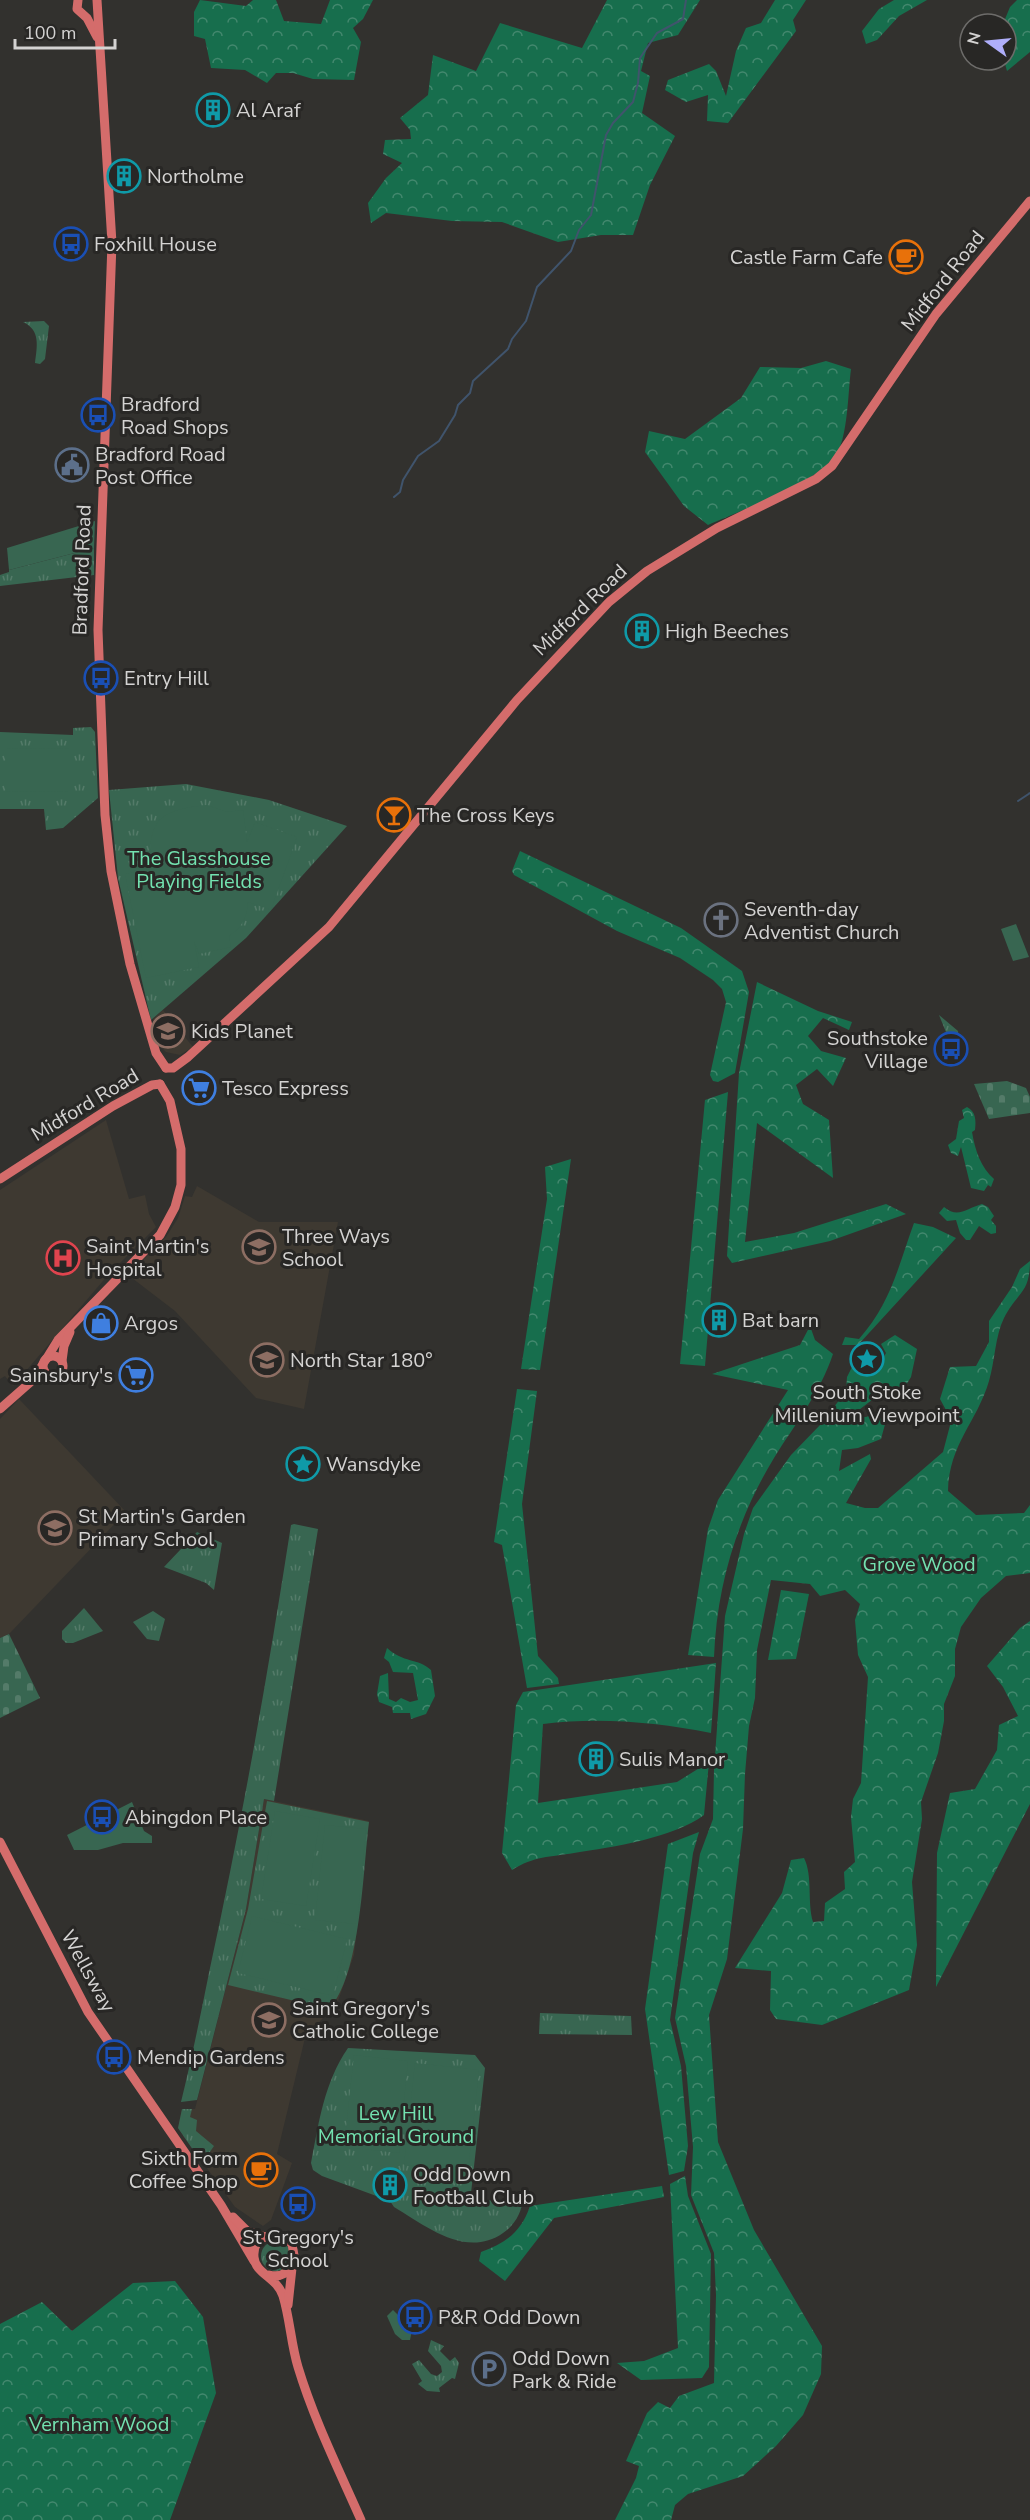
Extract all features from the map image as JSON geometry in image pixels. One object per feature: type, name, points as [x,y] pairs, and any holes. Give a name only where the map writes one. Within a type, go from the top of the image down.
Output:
[{"type":"main road","name":"Bradford Road","points":[[78,0],[77,9],[94,29],[99,48]]},
{"type":"main road","name":"Bradford Road","points":[[83,15],[92,14],[97,2]]},
{"type":"main road","name":"Bradford Road","points":[[97,2],[112,243],[98,630],[104,797],[111,871],[130,964],[156,1053],[166,1068]]},
{"type":"main road","name":"Midford Road","points":[[166,1068],[172,1068],[188,1057],[329,927],[517,700],[621,591],[647,571],[717,528],[816,479],[832,466],[936,314],[1030,201]]},
{"type":"main road","points":[[0,1409],[34,1379],[58,1340],[160,1235],[176,1207],[181,1185],[181,1149],[170,1101],[160,1084],[166,1068]]},
{"type":"main road","name":"Midford Road","points":[[0,1179],[113,1106],[152,1085],[160,1084]]},
{"type":"main road","points":[[17,1392],[62,1370],[65,1342],[76,1323]]},
{"type":"main road","points":[[44,1362],[52,1356],[62,1361]]},
{"type":"main road","points":[[44,1362],[44,1370],[51,1375]]},
{"type":"main road","name":"Wellsway","points":[[0,1842],[88,2012],[221,2205]]},
{"type":"main road","points":[[221,2205],[247,2231],[265,2237],[280,2235],[292,2244],[296,2256],[292,2268],[287,2311]]},
{"type":"main road","points":[[221,2205],[259,2270],[268,2275],[280,2289],[287,2311],[298,2369],[319,2425],[361,2520]]},
{"type":"main road","points":[[255,2260],[257,2244],[265,2237]]},
{"type":"main road","points":[[268,2275],[281,2276],[292,2268]]},
{"type":"shaded area","name":"Kids Planet","points":[[163,1010],[193,1047],[180,1055],[166,1052],[161,1047],[153,1019]]},
{"type":"shaded area","name":"Saint Martin's Hospital","points":[[106,1120],[129,1199],[145,1195],[149,1214],[156,1227],[108,1275],[13,1386],[5,1376],[0,1379],[0,1190]]},
{"type":"shaded area","points":[[197,1186],[259,1222],[338,1222],[304,1409],[256,1398],[175,1311],[128,1275],[166,1237],[178,1218],[185,1196],[192,1197]]},
{"type":"shaded area","name":"St Martin's Garden Primary School","points":[[19,1399],[126,1512],[9,1634],[0,1638],[0,1419]]},
{"type":"shaded area","name":"Saint Gregory's Catholic College","points":[[264,1799],[369,1821],[354,1955],[338,2001],[305,2038],[277,2154],[292,2163],[271,2220],[263,2226],[235,2207],[178,2128],[182,2109],[195,2109],[246,1909]]},
{"type":"green space","points":[[200,0],[246,6],[253,0],[276,0],[284,21],[321,24],[330,0],[373,0],[363,19],[353,28],[361,42],[354,80],[313,79],[293,73],[276,73],[267,83],[245,70],[211,68],[205,39],[194,36],[194,12]]},
{"type":"green space","points":[[607,0],[700,0],[678,35],[648,43],[641,71],[650,76],[642,113],[675,136],[650,185],[633,235],[601,235],[558,242],[502,222],[452,221],[386,213],[371,223],[368,203],[386,178],[402,163],[383,154],[385,140],[411,139],[410,130],[400,118],[428,95],[433,55],[476,71],[500,23],[582,48]]},
{"type":"green space","points":[[775,0],[806,0],[793,20],[796,31],[728,123],[707,121],[708,95],[686,102],[665,90],[668,80],[709,64],[716,71],[726,96],[736,51],[746,28],[761,23]]},
{"type":"green space","points":[[894,0],[927,0],[899,16],[877,40],[866,44],[862,31],[879,9]]},
{"type":"green space","points":[[1017,0],[1030,0],[1030,52],[1018,62],[1018,12],[1008,12]]},
{"type":"green space","points":[[44,321],[49,326],[45,359],[40,364],[35,363],[37,345],[35,334],[29,325],[23,322]]},
{"type":"green space","points":[[826,361],[851,369],[843,437],[836,455],[827,465],[777,495],[708,525],[684,506],[645,452],[649,431],[685,439],[741,398],[760,367],[801,368]]},
{"type":"green space","points":[[95,521],[94,548],[9,570],[7,548]]},
{"type":"green space","points":[[94,548],[94,575],[0,586],[0,575],[9,570]]},
{"type":"green space","points":[[91,727],[95,732],[98,798],[63,828],[46,830],[44,809],[0,809],[0,732],[73,735],[73,728]]},
{"type":"green space","points":[[69,748],[69,791],[6,792],[6,749]]},
{"type":"green space","name":"The Glasshouse Playing Fields","points":[[186,784],[269,800],[347,826],[246,938],[151,1020],[118,878],[109,790]]},
{"type":"green space","points":[[207,805],[227,812],[243,810],[247,842],[255,822],[297,837],[271,910],[248,902],[243,922],[229,936],[231,947],[199,954],[194,941],[199,967],[146,978],[125,874],[150,869],[151,839],[154,828],[167,814]]},
{"type":"green space","points":[[520,851],[681,928],[742,971],[749,992],[735,1073],[718,1082],[713,1081],[710,1075],[726,1002],[722,989],[713,980],[680,958],[617,931],[514,875],[512,871]]},
{"type":"green space","points":[[1016,924],[1029,957],[1013,961],[1001,929]]},
{"type":"green space","points":[[757,982],[818,1011],[852,1022],[849,1030],[823,1018],[808,1036],[821,1051],[846,1058],[833,1086],[817,1069],[796,1085],[803,1104],[829,1120],[833,1178],[757,1123],[745,1242],[794,1233],[886,1204],[906,1214],[830,1241],[732,1263],[727,1256],[739,1073]]},
{"type":"green space","points":[[939,1015],[958,1031],[960,1052],[957,1059]]},
{"type":"green space","points":[[1007,1081],[1026,1088],[1030,1097],[1030,1113],[989,1119],[974,1084]]},
{"type":"green space","points":[[728,1092],[705,1366],[680,1364],[705,1100]]},
{"type":"green space","points":[[967,1107],[975,1117],[975,1130],[972,1132],[977,1152],[982,1164],[994,1179],[991,1187],[988,1185],[984,1191],[971,1188],[961,1147],[958,1156],[951,1153],[948,1145],[956,1139],[959,1121],[964,1118],[962,1110]]},
{"type":"green space","points":[[571,1159],[540,1370],[521,1369],[547,1199],[545,1167]]},
{"type":"green space","points":[[982,1204],[988,1207],[994,1216],[991,1220],[996,1226],[996,1233],[991,1234],[979,1226],[970,1240],[966,1240],[960,1233],[956,1220],[947,1221],[939,1213],[944,1207],[954,1212],[963,1212]]},
{"type":"green space","points":[[914,1223],[933,1227],[956,1238],[858,1345],[842,1345],[845,1337],[859,1339],[879,1312],[892,1284]]},
{"type":"green space","name":"Grove Wood","points":[[1030,1261],[1025,1287],[1001,1325],[989,1381],[978,1409],[958,1446],[953,1460],[948,1491],[976,1515],[1024,1513],[1030,1505],[1030,1573],[1006,1576],[981,1598],[961,1627],[955,1649],[955,1676],[944,1704],[944,1721],[938,1753],[921,1802],[922,1819],[912,1882],[917,1945],[909,1990],[822,2025],[776,2019],[770,2010],[771,1971],[735,1968],[782,1893],[791,1860],[804,1858],[807,1865],[813,1922],[824,1921],[825,1903],[845,1889],[844,1872],[855,1862],[851,1817],[853,1799],[861,1783],[868,1677],[858,1655],[855,1620],[860,1604],[845,1590],[820,1596],[810,1584],[771,1580],[757,1650],[755,1698],[749,1726],[745,1774],[743,1829],[727,1959],[709,2015],[718,2142],[754,2230],[822,2346],[821,2374],[803,2415],[776,2446],[743,2476],[688,2494],[675,2505],[671,2520],[615,2520],[636,2478],[639,2466],[626,2461],[647,2413],[658,2402],[670,2408],[679,2396],[714,2383],[716,2295],[714,2253],[691,2195],[693,2147],[686,2066],[675,2018],[700,1854],[713,1819],[714,1770],[725,1616],[744,1534],[753,1508],[791,1455],[822,1423],[846,1391],[847,1377],[854,1363],[868,1372],[878,1367],[886,1353],[881,1344],[895,1335],[917,1349],[911,1377],[903,1390],[881,1393],[851,1416],[866,1417],[878,1412],[887,1417],[881,1439],[858,1448],[842,1450],[839,1471],[870,1454],[871,1459],[846,1503],[865,1508],[878,1508],[943,1452],[953,1414],[946,1410],[940,1399],[950,1367],[976,1366],[989,1342],[989,1321],[1012,1287],[1020,1269]]},
{"type":"green space","points":[[810,1326],[815,1340],[833,1354],[828,1368],[814,1395],[774,1458],[749,1505],[731,1553],[719,1604],[714,1657],[688,1655],[708,1529],[718,1500],[788,1390],[712,1374],[800,1345]]},
{"type":"green space","points":[[517,1389],[537,1391],[522,1504],[538,1656],[558,1678],[559,1684],[527,1688],[502,1545],[494,1542]]},
{"type":"green space","points":[[291,1525],[318,1529],[274,1801],[264,1799],[246,1909],[197,2100],[181,2102],[244,1803]]},
{"type":"green space","points":[[197,1532],[222,1543],[214,1590],[206,1583],[164,1567]]},
{"type":"green space","points":[[781,1590],[809,1594],[796,1659],[768,1660]]},
{"type":"green space","points":[[84,1608],[103,1631],[73,1643],[66,1643],[62,1639],[62,1631]]},
{"type":"green space","points":[[153,1611],[165,1619],[159,1641],[147,1639],[133,1622]]},
{"type":"green space","points":[[1030,1621],[1030,1804],[936,1987],[937,1853],[950,1793],[975,1789],[997,1750],[999,1725],[1018,1716],[1003,1687],[987,1666],[1020,1628]]},
{"type":"green space","points":[[9,1634],[40,1698],[0,1718],[0,1638]]},
{"type":"green space","points":[[387,1648],[431,1670],[435,1696],[426,1714],[411,1719],[410,1713],[393,1713],[392,1707],[379,1702],[377,1694],[380,1676],[388,1673],[389,1699],[396,1702],[401,1698],[410,1702],[418,1700],[413,1673],[393,1672],[389,1662],[384,1658]]},
{"type":"green space","points":[[716,1663],[711,1733],[627,1722],[585,1721],[543,1724],[538,1803],[677,1782],[709,1762],[704,1815],[660,1836],[606,1848],[542,1858],[512,1870],[502,1853],[516,1705],[523,1692]]},
{"type":"green space","points":[[267,1801],[369,1822],[354,1947],[340,1993],[329,2009],[228,1985],[248,1909]]},
{"type":"green space","points":[[132,1802],[144,1831],[152,1836],[152,1843],[123,1843],[98,1850],[74,1850],[67,1835]]},
{"type":"green space","points":[[275,1811],[320,1819],[306,1906],[261,1899]]},
{"type":"green space","points":[[325,1825],[366,1829],[357,1924],[315,1920]]},
{"type":"green space","points":[[699,1832],[693,1853],[670,2020],[681,2066],[688,2146],[684,2171],[669,2175],[645,2009],[668,1844]]},
{"type":"green space","points":[[252,1916],[347,1939],[333,1996],[238,1973]]},
{"type":"green space","points":[[540,2013],[631,2016],[632,2035],[539,2034]]},
{"type":"green space","name":"Lew Hill Memorial Ground","points":[[348,2048],[475,2055],[485,2068],[470,2202],[523,2198],[517,2218],[507,2230],[489,2240],[475,2243],[447,2237],[394,2207],[390,2201],[322,2176],[313,2170],[311,2163],[328,2089]]},
{"type":"green space","points":[[354,2055],[408,2061],[399,2153],[344,2147]]},
{"type":"green space","points":[[415,2063],[479,2070],[468,2171],[404,2165]]},
{"type":"green space","points":[[182,2109],[192,2109],[190,2117],[197,2120],[196,2131],[214,2146],[202,2163],[178,2128]]},
{"type":"green space","points":[[685,2176],[688,2196],[711,2254],[709,2367],[702,2378],[641,2380],[617,2363],[644,2361],[678,2348],[670,2184]]},
{"type":"green space","points":[[662,2186],[664,2197],[554,2218],[505,2281],[479,2261],[481,2252],[505,2241],[517,2230],[530,2206]]},
{"type":"green space","points":[[276,2241],[287,2245],[291,2256],[287,2267],[276,2271],[265,2267],[261,2256],[265,2245]]},
{"type":"green space","name":"Vernham Wood","points":[[175,2281],[203,2317],[216,2393],[170,2520],[0,2520],[0,2324],[42,2302],[72,2331],[133,2283]]},
{"type":"green space","points":[[393,2310],[412,2329],[410,2340],[402,2340],[395,2334],[387,2316]]},
{"type":"green space","points":[[431,2340],[444,2346],[440,2351],[450,2361],[455,2357],[459,2363],[455,2379],[452,2378],[439,2388],[440,2392],[427,2391],[418,2384],[422,2381],[412,2364],[419,2360],[431,2374],[437,2376],[442,2372],[441,2366],[428,2351]]},
{"type":"waterway","points":[[394,497],[400,492],[403,480],[418,456],[439,441],[455,415],[458,405],[470,393],[473,381],[508,349],[512,339],[526,321],[537,287],[571,251],[579,230],[591,215],[606,135],[613,123],[633,102],[638,83],[640,58],[657,33],[683,19],[686,0]]},
{"type":"waterway","points":[[1018,801],[1030,793]]},
{"type":"place","name":"Al Araf","points":[[213,110]]},
{"type":"place","name":"Northolme","points":[[124,176]]},
{"type":"place","name":"Foxhill House","points":[[71,244]]},
{"type":"place","name":"Castle Farm Cafe","points":[[906,257]]},
{"type":"place","name":"Bradford Road Shops","points":[[98,415]]},
{"type":"place","name":"Bradford Road Post Office","points":[[72,465]]},
{"type":"place","name":"High Beeches","points":[[642,631]]},
{"type":"place","name":"Entry Hill","points":[[101,678]]},
{"type":"place","name":"The Cross Keys","points":[[394,815]]},
{"type":"place","name":"Seventh-day Adventist Church","points":[[721,920]]},
{"type":"place","name":"Kids Planet","points":[[168,1031]]},
{"type":"place","name":"Southstoke Village","points":[[951,1049]]},
{"type":"place","name":"Tesco Express","points":[[199,1088]]},
{"type":"place","name":"Three Ways School","points":[[259,1247]]},
{"type":"place","name":"Saint Martin's Hospital","points":[[63,1258]]},
{"type":"place","name":"Bat barn","points":[[719,1320]]},
{"type":"place","name":"Argos","points":[[101,1323]]},
{"type":"place","name":"South Stoke Millenium Viewpoint","points":[[867,1359]]},
{"type":"place","name":"North Star 180°","points":[[267,1360]]},
{"type":"place","name":"Sainsbury's","points":[[136,1375]]},
{"type":"place","name":"Wansdyke","points":[[303,1464]]},
{"type":"place","name":"St Martin's Garden Primary School","points":[[55,1528]]},
{"type":"place","name":"Sulis Manor","points":[[596,1759]]},
{"type":"place","name":"Abingdon Place","points":[[102,1817]]},
{"type":"place","name":"Saint Gregory's Catholic College","points":[[269,2020]]},
{"type":"place","name":"Mendip Gardens","points":[[114,2057]]},
{"type":"place","name":"Sixth Form Coffee Shop","points":[[261,2170]]},
{"type":"place","name":"Odd Down Football Club","points":[[390,2185]]},
{"type":"place","name":"St Gregory's School","points":[[298,2204]]},
{"type":"place","name":"P&R Odd Down","points":[[415,2317]]},
{"type":"place","name":"Odd Down Park & Ride","points":[[489,2369]]}]
